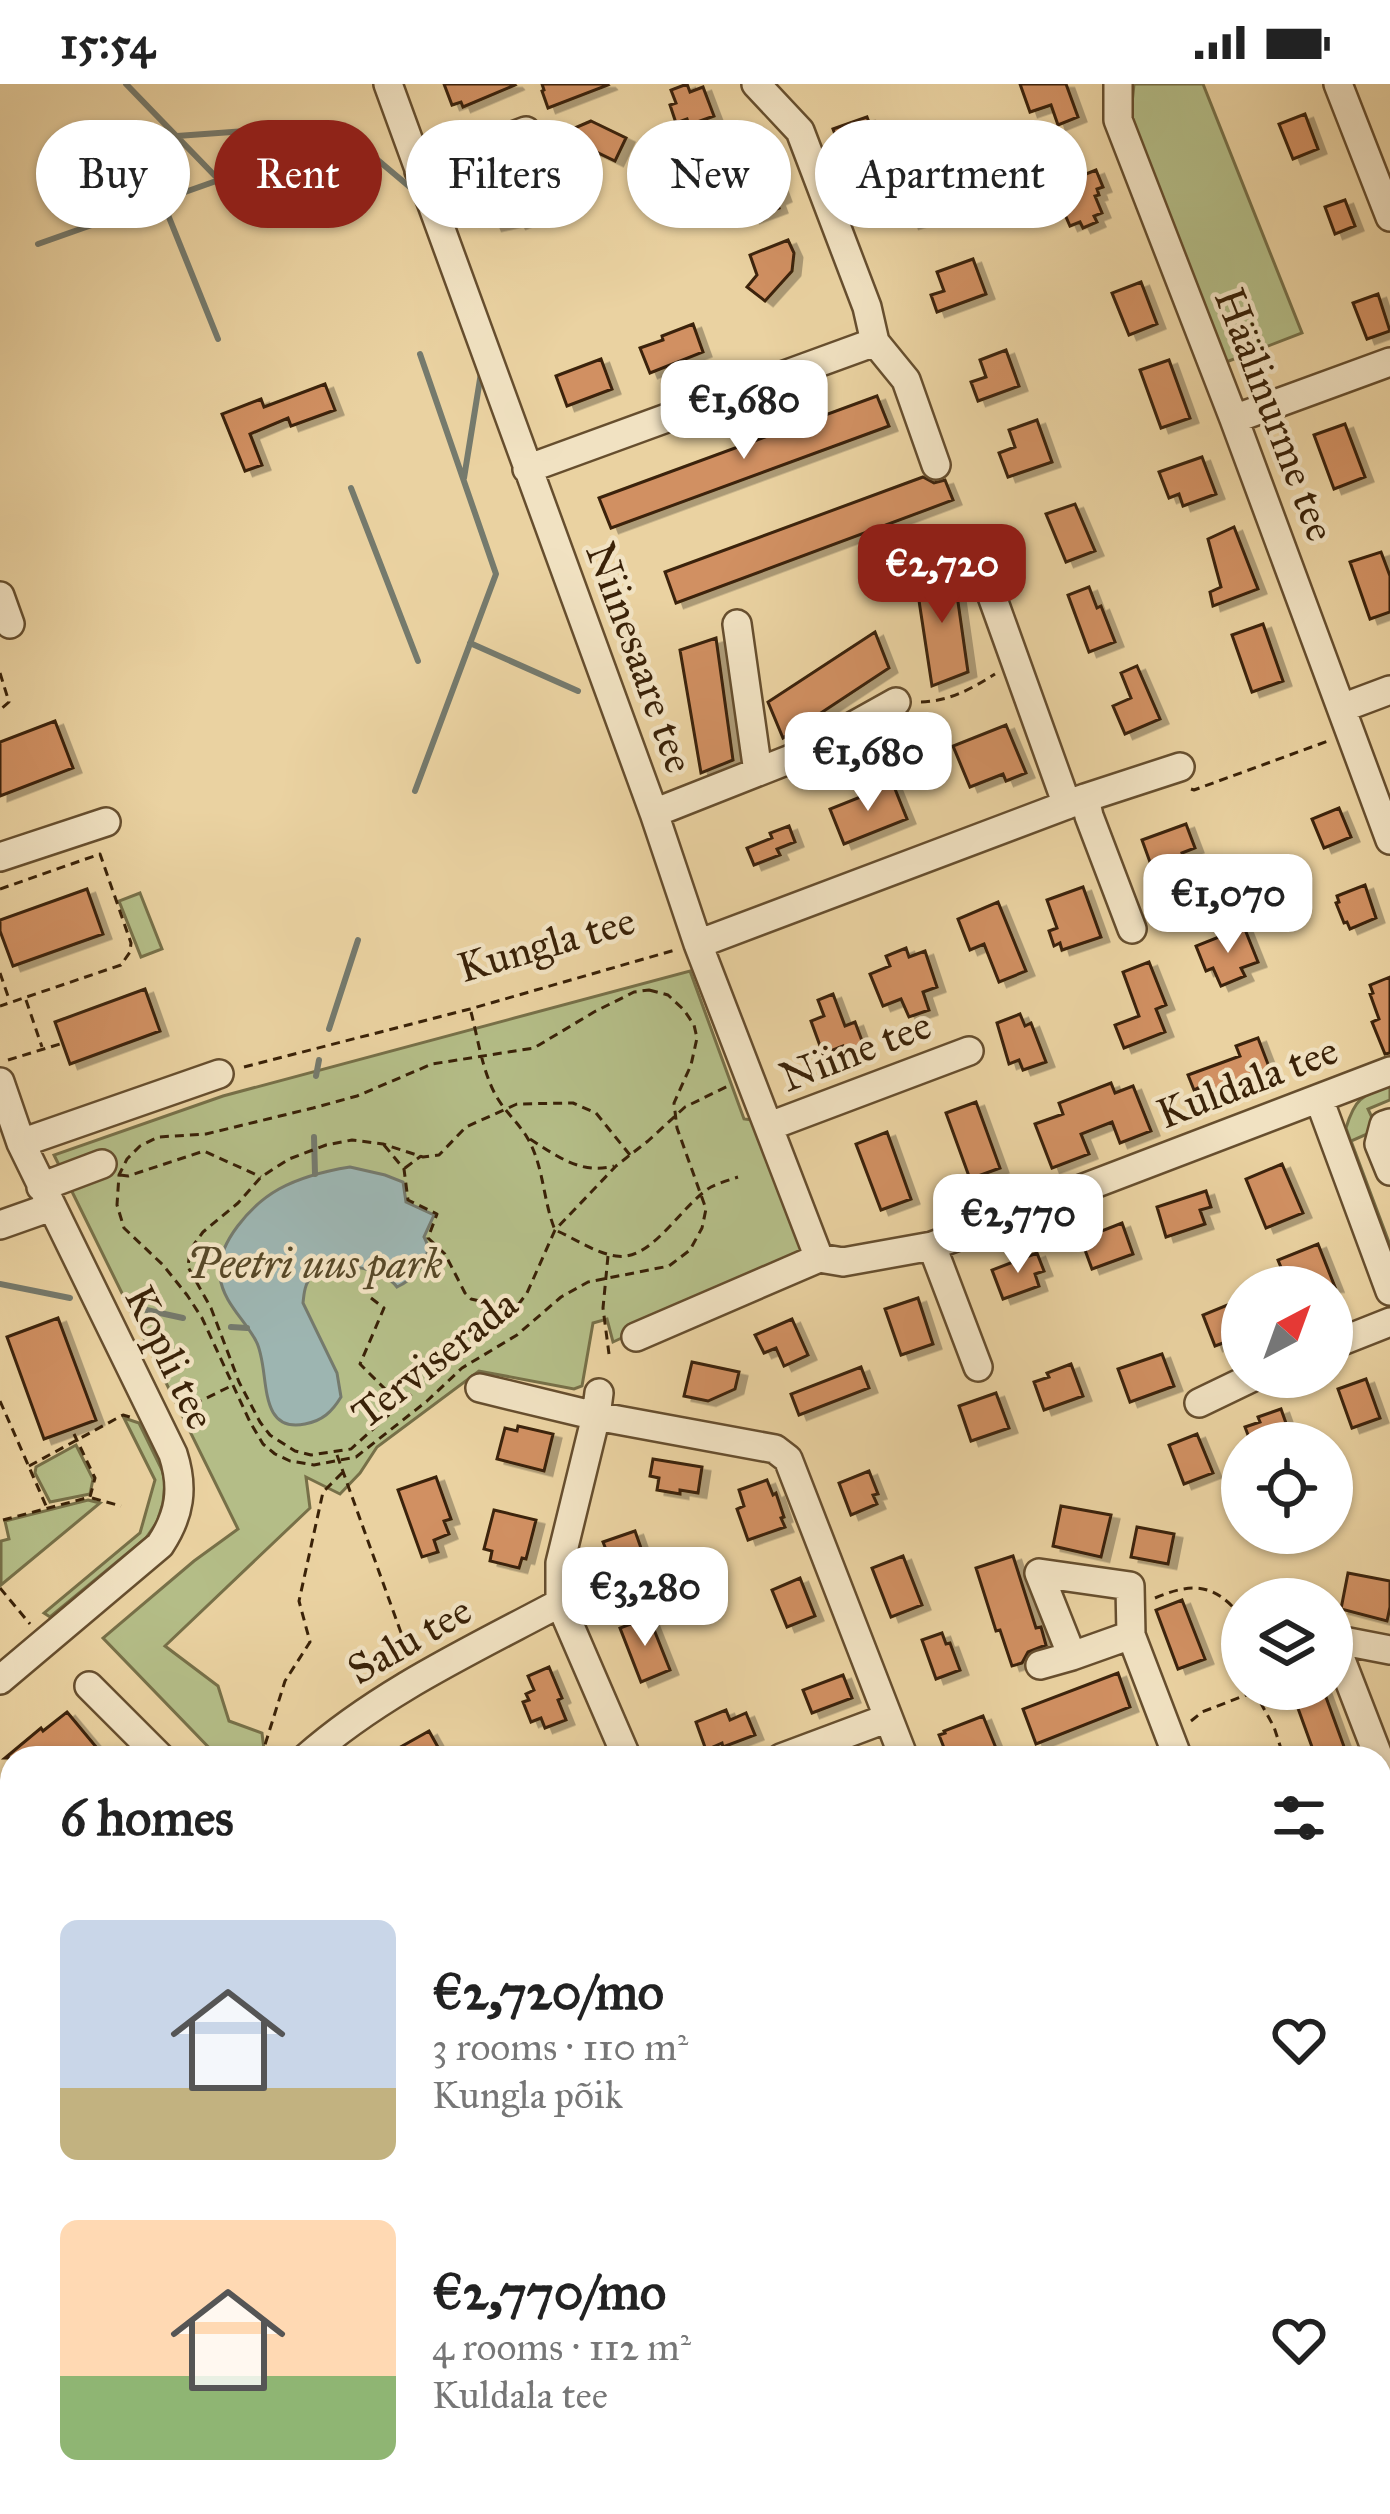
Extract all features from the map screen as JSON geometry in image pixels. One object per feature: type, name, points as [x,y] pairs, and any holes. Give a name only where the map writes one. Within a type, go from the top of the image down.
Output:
[{"type":"street","name":"Niinesaare tee","points":[[388,84],[406,135]]},
{"type":"street","points":[[756,84],[800,131],[867,307],[875,342],[906,380],[936,465]]},
{"type":"street","name":"Häälinurme tee","points":[[1118,84],[1118,120],[1390,840]]},
{"type":"street","points":[[1338,84],[1390,217]]},
{"type":"street","name":"Niinesaare tee","points":[[440,228],[756,1105],[819,1258]]},
{"type":"street","points":[[527,469],[875,342]]},
{"type":"street","points":[[1234,419],[1390,362]]},
{"type":"street","points":[[980,563],[1016,660],[1076,802],[1089,816],[1132,928]]},
{"type":"street","points":[[0,596],[10,624]]},
{"type":"street","points":[[737,624],[758,772]]},
{"type":"street","points":[[1342,708],[1390,690]]},
{"type":"street","points":[[654,813],[801,754],[896,702]]},
{"type":"street","name":"Kungla tee","points":[[698,944],[1180,767]]},
{"type":"street","points":[[0,857],[106,822]]},
{"type":"street","name":"Niine tee","points":[[756,1105],[969,1052]]},
{"type":"street","name":"Kopli tee","points":[[0,1680],[143,1561],[168,1533],[181,1488],[173,1454],[149,1421],[21,1143],[3,1071]]},
{"type":"street","name":"Kuldala tee","points":[[636,1337],[819,1258],[843,1262],[932,1246],[1390,1071]]},
{"type":"street","points":[[21,1143],[220,1073]]},
{"type":"street","points":[[1318,1099],[1390,1291]]},
{"type":"street","points":[[1390,1123],[1384,1125],[1379,1144],[1390,1171]]},
{"type":"street","points":[[0,1225],[46,1197],[110,1170]]},
{"type":"street","points":[[932,1246],[978,1367]]},
{"type":"street","points":[[1353,1337],[1390,1322]]},
{"type":"street","points":[[480,1388],[597,1404],[775,1449],[788,1459],[899,1746]]},
{"type":"street","points":[[1198,1403],[1221,1392]]},
{"type":"street","points":[[597,1404],[560,1563],[560,1603],[622,1746]]},
{"type":"street","points":[[1072,1656],[1039,1573],[1130,1586],[1131,1635],[1173,1746]]},
{"type":"street","name":"Salu tee","points":[[321,1746],[368,1709],[418,1679],[560,1603]]},
{"type":"street","points":[[1040,1665],[1131,1635]]},
{"type":"street","points":[[1374,1746],[1333,1640],[1390,1650]]},
{"type":"street","points":[[89,1686],[149,1746]]},
{"type":"street","points":[[813,1746],[888,1718]]},
{"type":"path","points":[[896,702],[939,701],[965,692],[1016,660]]},
{"type":"path","points":[[0,674],[9,702],[0,710]]},
{"type":"path","points":[[1180,767],[1186,787],[1195,790],[1327,741],[1355,745]]},
{"type":"path","points":[[0,889],[100,854],[131,943],[121,965],[0,1006]]},
{"type":"path","name":"Kungla tee","points":[[220,1073],[698,944]]},
{"type":"path","points":[[0,973],[10,1002]]},
{"type":"path","points":[[110,1170],[158,1137],[206,1134],[357,1096],[432,1064],[534,1048],[594,1012],[634,992],[649,990],[668,995],[694,1025],[697,1038],[691,1065],[674,1103],[676,1128],[702,1196]]},
{"type":"path","points":[[25,997],[43,1049]]},
{"type":"path","points":[[470,1009],[491,1088],[528,1138],[556,1229],[608,1255],[634,1256],[711,1187],[738,1177]]},
{"type":"path","points":[[3,1071],[60,1044]]},
{"type":"path","points":[[630,1155],[596,1113],[573,1102],[517,1104],[458,1132],[439,1155],[422,1156],[352,1140],[289,1159],[261,1177],[202,1232],[190,1250],[188,1267],[211,1308],[236,1384],[260,1422],[282,1445],[311,1455],[351,1449],[454,1353],[489,1336],[505,1320],[527,1293],[556,1229],[616,1166],[630,1155],[675,1115],[713,1091],[756,1105]]},
{"type":"path","points":[[528,1138],[575,1166],[597,1171],[616,1166]]},
{"type":"path","points":[[383,1144],[404,1169],[408,1200],[437,1214],[428,1238],[445,1254],[465,1293],[505,1320]]},
{"type":"path","points":[[110,1170],[128,1176],[204,1151],[261,1177]]},
{"type":"path","points":[[404,1169],[422,1156]]},
{"type":"path","name":"Terviserada","points":[[110,1170],[124,1228],[188,1295],[263,1444],[290,1461],[314,1465],[356,1457],[462,1368],[517,1335],[561,1297],[588,1282],[669,1266],[690,1250],[702,1228],[706,1208],[702,1196]]},
{"type":"path","points":[[608,1255],[603,1308],[609,1354],[636,1337]]},
{"type":"path","points":[[371,1298],[384,1308],[360,1364],[400,1404]]},
{"type":"path","points":[[28,1466],[123,1415],[149,1421],[236,1384]]},
{"type":"path","points":[[0,1401],[47,1508]]},
{"type":"path","points":[[74,1434],[95,1478],[90,1497]]},
{"type":"path","points":[[336,1452],[418,1679]]},
{"type":"path","points":[[264,1746],[285,1682],[310,1642],[299,1601],[323,1492],[343,1472]]},
{"type":"path","points":[[3,1520],[90,1497],[121,1506]]},
{"type":"path","points":[[1130,1604],[1181,1587],[1208,1588],[1221,1598]]},
{"type":"path","points":[[0,1588],[32,1631]]},
{"type":"path","points":[[1176,1746],[1202,1712],[1221,1704]]},
{"type":"path","points":[[1264,1710],[1280,1746]]},
{"type":"green space","points":[[1134,84],[1203,84],[1302,333],[1221,364],[1130,123]]},
{"type":"green space","points":[[140,893],[162,949],[141,957],[119,901]]},
{"type":"green space","name":"Peetri uus park","points":[[690,971],[744,1119],[752,1120],[806,1252],[613,1342],[607,1319],[593,1323],[582,1386],[574,1389],[479,1371],[377,1447],[340,1494],[306,1477],[310,1508],[165,1646],[218,1686],[229,1721],[262,1733],[264,1746],[207,1746],[103,1638],[238,1529],[54,1155],[223,1096]]},
{"type":"green space","points":[[1390,1086],[1390,1100],[1368,1109],[1374,1131],[1351,1141],[1390,1253],[1346,1128],[1361,1100]]},
{"type":"green space","points":[[124,1418],[139,1423],[162,1470],[163,1503],[157,1522],[146,1538],[50,1617],[44,1613],[140,1533],[155,1480]]},
{"type":"green space","points":[[76,1445],[93,1479],[90,1494],[50,1502],[36,1467]]},
{"type":"green space","points":[[88,1500],[100,1503],[1,1585],[1,1541],[9,1539],[5,1521]]},
{"type":"water","points":[[350,1167],[403,1182],[406,1202],[434,1215],[424,1237],[427,1252],[416,1273],[397,1287],[357,1267],[332,1267],[310,1278],[303,1303],[337,1373],[341,1397],[321,1418],[289,1424],[271,1409],[256,1341],[225,1295],[220,1277],[223,1251],[237,1226],[269,1196],[305,1178]]},
{"type":"building","points":[[444,84],[515,85],[463,107],[461,102],[452,105]]},
{"type":"building","points":[[542,84],[607,84],[608,85],[548,108]]},
{"type":"building","points":[[687,84],[690,92],[703,87],[714,116],[675,120],[671,90]]},
{"type":"building","points":[[1020,84],[1066,84],[1078,117],[1056,120],[1051,105],[1030,112]]},
{"type":"building","points":[[1305,114],[1318,149],[1293,159],[1279,124]]},
{"type":"building","points":[[603,127],[626,138],[615,161],[603,155]]},
{"type":"building","points":[[1096,170],[1103,187],[1095,196],[1102,213],[1087,226],[1087,174]]},
{"type":"building","points":[[1345,200],[1355,226],[1335,234],[1325,207]]},
{"type":"building","points":[[788,240],[794,253],[792,271],[765,301],[747,287],[757,275],[750,255]]},
{"type":"building","points":[[973,259],[986,294],[937,312],[931,295],[944,291],[937,272]]},
{"type":"building","points":[[1141,282],[1157,324],[1129,335],[1112,293]]},
{"type":"building","points":[[1378,294],[1390,331],[1367,339],[1353,303]]},
{"type":"building","points":[[693,324],[703,352],[650,373],[640,348]]},
{"type":"building","points":[[1006,350],[1019,386],[978,401],[971,382],[986,377],[980,360]]},
{"type":"building","points":[[601,359],[612,389],[567,406],[556,376]]},
{"type":"building","points":[[1169,360],[1190,418],[1161,428],[1140,370]]},
{"type":"building","points":[[325,384],[335,410],[291,426],[288,418],[250,434],[262,465],[245,471],[222,414],[261,399],[264,407]]},
{"type":"building","points":[[877,396],[889,426],[611,528],[599,498]]},
{"type":"building","points":[[1037,420],[1052,462],[1008,477],[999,453],[1015,447],[1009,430]]},
{"type":"building","points":[[1345,424],[1365,477],[1334,489],[1314,435]]},
{"type":"building","points":[[1202,457],[1216,494],[1183,506],[1179,494],[1169,498],[1159,472]]},
{"type":"building","points":[[923,477],[934,483],[945,480],[953,500],[676,603],[665,572]]},
{"type":"building","points":[[1075,504],[1095,551],[1066,562],[1046,514]]},
{"type":"building","points":[[1234,527],[1258,589],[1213,606],[1210,592],[1221,587],[1208,539]]},
{"type":"building","points":[[1381,552],[1390,576],[1390,612],[1370,619],[1350,562]]},
{"type":"building","points":[[953,567],[968,672],[932,686],[916,581]]},
{"type":"building","points":[[1089,587],[1115,642],[1089,652],[1068,595]]},
{"type":"building","points":[[1263,624],[1283,681],[1252,692],[1232,635]]},
{"type":"building","points":[[875,632],[889,668],[783,738],[768,702]]},
{"type":"building","points":[[716,638],[733,760],[701,773],[680,650]]},
{"type":"building","points":[[1137,666],[1160,719],[1125,734],[1113,706],[1131,698],[1121,673]]},
{"type":"building","points":[[55,721],[73,768],[0,796],[0,742]]},
{"type":"building","points":[[1006,725],[1026,773],[1006,781],[1003,774],[970,787],[953,746]]},
{"type":"building","points":[[893,784],[907,819],[844,844],[830,809]]},
{"type":"building","points":[[1339,808],[1351,837],[1324,848],[1312,819]]},
{"type":"building","points":[[1186,824],[1195,848],[1182,853],[1194,887],[1163,898],[1142,840]]},
{"type":"building","points":[[789,826],[795,842],[777,849],[780,855],[754,865],[747,848]]},
{"type":"building","points":[[1365,885],[1376,918],[1350,929],[1337,896]]},
{"type":"building","points":[[1083,887],[1101,937],[1062,950],[1060,943],[1054,946],[1049,931],[1057,928],[1047,900]]},
{"type":"building","points":[[87,889],[103,934],[13,966],[0,920]]},
{"type":"building","points":[[998,902],[1026,971],[999,982],[984,944],[970,950],[958,919]]},
{"type":"building","points":[[1244,927],[1258,962],[1241,968],[1245,976],[1221,986],[1213,968],[1206,971],[1196,946]]},
{"type":"building","points":[[906,948],[909,957],[925,951],[937,987],[923,992],[929,1010],[909,1017],[901,999],[883,1006],[870,974],[890,966],[886,956]]},
{"type":"building","points":[[1149,962],[1166,1005],[1156,1009],[1165,1032],[1124,1048],[1115,1025],[1139,1016],[1123,972]]},
{"type":"building","points":[[1390,977],[1390,1053],[1385,1054],[1372,1022],[1379,1019],[1370,985]]},
{"type":"building","points":[[145,989],[160,1031],[70,1064],[55,1022]]},
{"type":"building","points":[[833,994],[845,1026],[855,1022],[865,1049],[847,1056],[843,1046],[823,1054],[811,1021],[824,1016],[818,1000]]},
{"type":"building","points":[[1020,1014],[1025,1026],[1031,1023],[1046,1062],[1023,1070],[1019,1060],[1009,1064],[997,1023]]},
{"type":"building","points":[[1258,1038],[1271,1072],[1251,1080],[1253,1084],[1201,1098],[1188,1075],[1240,1056],[1236,1046]]},
{"type":"building","points":[[1111,1083],[1115,1093],[1133,1086],[1151,1131],[1120,1143],[1112,1122],[1081,1134],[1089,1154],[1052,1168],[1035,1124],[1063,1114],[1059,1103]]},
{"type":"building","points":[[976,1102],[1000,1168],[970,1179],[946,1113]]},
{"type":"building","points":[[887,1132],[911,1199],[881,1210],[856,1144]]},
{"type":"building","points":[[1282,1164],[1303,1213],[1266,1228],[1246,1179]]},
{"type":"building","points":[[1206,1191],[1211,1207],[1200,1210],[1205,1224],[1166,1237],[1157,1207]]},
{"type":"building","points":[[1122,1223],[1133,1254],[1092,1269],[1081,1239]]},
{"type":"building","points":[[1318,1244],[1327,1266],[1280,1266],[1278,1260]]},
{"type":"building","points":[[1037,1253],[1044,1271],[1035,1274],[1039,1286],[1003,1299],[992,1270]]},
{"type":"building","points":[[918,1298],[933,1344],[901,1355],[885,1309]]},
{"type":"building","points":[[1221,1308],[1221,1344],[1215,1346],[1203,1315]]},
{"type":"building","points":[[58,1318],[96,1420],[44,1439],[7,1337]]},
{"type":"building","points":[[792,1319],[808,1355],[784,1366],[776,1348],[764,1353],[755,1335]]},
{"type":"building","points":[[1162,1354],[1174,1386],[1130,1402],[1118,1369]]},
{"type":"building","points":[[692,1362],[739,1372],[735,1389],[708,1401],[684,1396]]},
{"type":"building","points":[[1071,1364],[1083,1396],[1044,1410],[1034,1382]]},
{"type":"building","points":[[861,1367],[869,1388],[799,1415],[791,1394]]},
{"type":"building","points":[[1366,1379],[1380,1418],[1353,1428],[1341,1398],[1353,1398],[1353,1384]]},
{"type":"building","points":[[996,1393],[1009,1428],[971,1441],[959,1406]]},
{"type":"building","points":[[1281,1409],[1286,1422],[1260,1422],[1258,1417]]},
{"type":"building","points":[[518,1426],[553,1434],[544,1471],[497,1459],[505,1428],[517,1431]]},
{"type":"building","points":[[1197,1434],[1213,1473],[1184,1484],[1169,1445]]},
{"type":"building","points":[[653,1459],[702,1467],[698,1493],[657,1490],[659,1478],[650,1476]]},
{"type":"building","points":[[869,1471],[877,1504],[851,1515],[839,1483]]},
{"type":"building","points":[[436,1477],[451,1519],[444,1521],[449,1534],[434,1540],[438,1552],[422,1557],[398,1490]]},
{"type":"building","points":[[767,1480],[773,1495],[776,1493],[785,1527],[748,1540],[737,1509],[744,1506],[739,1490]]},
{"type":"building","points":[[1061,1506],[1111,1515],[1101,1557],[1053,1546]]},
{"type":"building","points":[[494,1510],[536,1520],[519,1568],[490,1561],[492,1551],[484,1549]]},
{"type":"building","points":[[1137,1527],[1174,1534],[1168,1564],[1131,1557]]},
{"type":"building","points":[[635,1531],[653,1582],[622,1593],[603,1542]]},
{"type":"building","points":[[903,1556],[922,1605],[891,1617],[872,1568]]},
{"type":"building","points":[[1013,1556],[1046,1645],[1012,1666],[976,1568]]},
{"type":"building","points":[[1348,1573],[1390,1581],[1387,1621],[1353,1612],[1353,1578],[1347,1578]]},
{"type":"building","points":[[800,1578],[815,1616],[787,1627],[772,1590]]},
{"type":"building","points":[[1182,1600],[1205,1659],[1178,1669],[1156,1610]]},
{"type":"building","points":[[649,1617],[670,1670],[641,1682],[620,1628]]},
{"type":"building","points":[[942,1633],[960,1670],[936,1679],[922,1640]]},
{"type":"building","points":[[549,1667],[566,1720],[545,1728],[541,1718],[531,1722],[523,1702],[534,1690],[528,1676]]},
{"type":"building","points":[[1118,1673],[1130,1707],[1036,1744],[1023,1709]]},
{"type":"building","points":[[843,1675],[852,1698],[812,1713],[803,1690]]},
{"type":"building","points":[[726,1710],[730,1720],[746,1713],[755,1735],[726,1746],[705,1746],[696,1722]]},
{"type":"building","points":[[1299,1710],[1331,1710],[1344,1746],[1312,1746]]},
{"type":"building","points":[[67,1712],[95,1746],[19,1746],[41,1728],[43,1731]]},
{"type":"building","points":[[983,1716],[995,1746],[943,1746],[939,1735]]},
{"type":"building","points":[[429,1731],[437,1746],[402,1746]]},
{"type":"waterway","points":[[126,84],[219,180],[348,135],[406,184]]},
{"type":"waterway","points":[[190,135],[214,133]]},
{"type":"waterway","points":[[38,244],[214,182]]},
{"type":"waterway","points":[[173,228],[218,339]]},
{"type":"waterway","points":[[415,791],[496,574],[420,354]]},
{"type":"waterway","points":[[464,478],[481,373]]},
{"type":"waterway","points":[[351,488],[418,661]]},
{"type":"waterway","points":[[470,643],[578,691]]},
{"type":"waterway","points":[[329,1029],[358,940]]},
{"type":"waterway","points":[[316,1076],[319,1060]]},
{"type":"waterway","points":[[314,1137],[315,1174]]},
{"type":"waterway","points":[[0,1284],[70,1298]]},
{"type":"waterway","points":[[128,1306],[183,1318]]},
{"type":"waterway","points":[[231,1327],[247,1328]]}]
